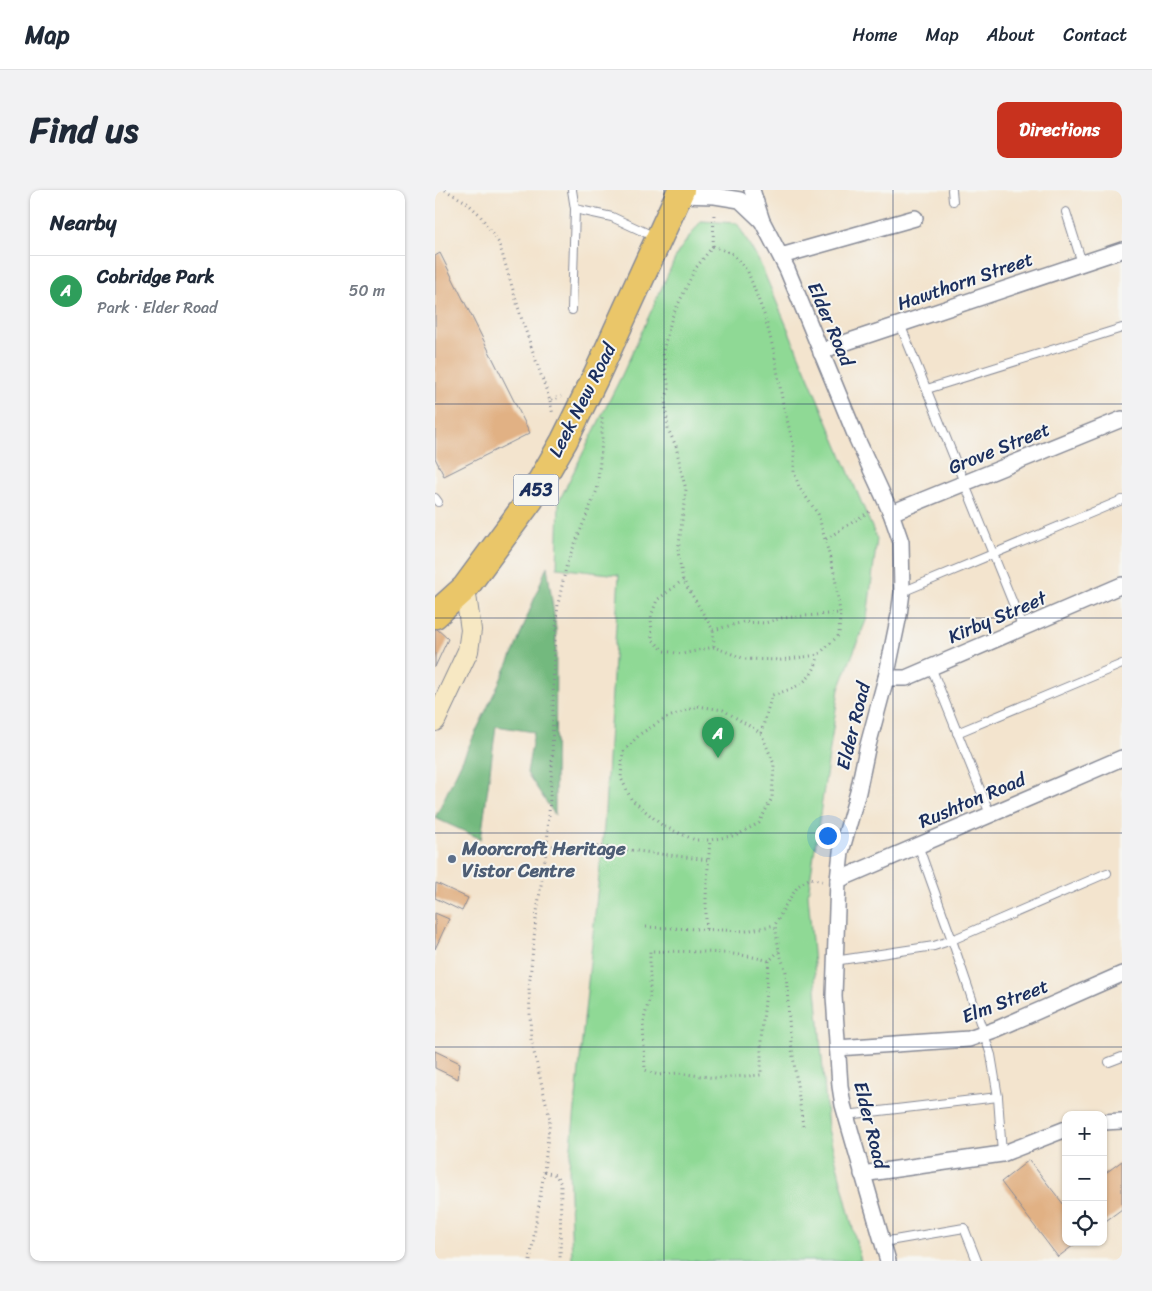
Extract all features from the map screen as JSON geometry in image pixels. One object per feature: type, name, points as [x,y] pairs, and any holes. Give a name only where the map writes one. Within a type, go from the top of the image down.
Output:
[{"type":"highway","name":"Leek New Road","points":[[435,615],[465,588],[530,500],[564,441],[596,376],[680,193]]},
{"type":"street","name":"Elder Road","points":[[752,190],[762,221],[783,259],[901,542],[902,592],[897,623],[886,678],[841,852],[837,883],[834,962],[837,1048],[844,1110],[889,1261]]},
{"type":"street","name":"Elder Road","points":[[680,193],[740,200],[762,221]]},
{"type":"street","points":[[783,259],[915,218]]},
{"type":"street","name":"Hawthorn Street","points":[[821,353],[832,347],[1122,250]]},
{"type":"street","name":"Grove Street","points":[[888,507],[963,484],[1122,419]]},
{"type":"street","name":"Kirby Street","points":[[886,678],[906,678],[1122,585]]},
{"type":"street","points":[[435,721],[468,651],[471,630],[465,588]]},
{"type":"street","name":"Rushton Road","points":[[837,883],[918,845],[1122,758]]},
{"type":"street","name":"Elm Street","points":[[837,1048],[969,1038],[984,1034],[1122,974]]},
{"type":"street","points":[[1107,1122],[1122,1121]]},
{"type":"street","points":[[862,1174],[1002,1154],[1062,1132]]},
{"type":"lane","points":[[572,190],[575,209],[572,310]]},
{"type":"lane","points":[[952,190],[953,201]]},
{"type":"lane","points":[[575,209],[612,217],[659,239]]},
{"type":"lane","points":[[1066,212],[1082,264]]},
{"type":"lane","points":[[900,324],[963,484],[994,554],[1023,628]]},
{"type":"lane","points":[[927,389],[1122,328]]},
{"type":"lane","points":[[902,592],[1122,500]]},
{"type":"lane","points":[[957,733],[1122,664]]},
{"type":"lane","points":[[931,667],[990,814]]},
{"type":"lane","points":[[918,845],[991,1055],[998,1097],[1002,1154]]},
{"type":"lane","points":[[834,962],[934,946],[1107,873]]},
{"type":"lane","points":[[1109,1062],[1122,1057]]},
{"type":"lane","points":[[844,1110],[998,1097]]},
{"type":"lane","points":[[883,1242],[964,1228],[977,1261]]},
{"type":"path","points":[[445,190],[473,208],[499,242],[550,401],[563,395]]},
{"type":"path","points":[[714,647],[713,630],[683,580],[678,552],[686,489],[676,446],[668,429],[665,400],[669,389],[663,351],[671,318],[695,269],[713,246],[715,196]]},
{"type":"path","points":[[683,580],[657,600],[651,616],[652,639],[664,651],[683,654],[714,647],[745,659],[781,660],[818,655],[839,635],[840,613],[835,576],[818,514],[799,487],[794,472],[794,447],[765,317],[748,272],[733,254],[713,246]]},
{"type":"path","points":[[530,1261],[550,1119],[531,1040],[529,988],[536,918],[547,846],[552,766],[557,604],[567,563],[597,490],[602,442],[603,407]]},
{"type":"path","points":[[826,540],[888,507]]},
{"type":"path","points":[[713,630],[744,622],[765,623],[782,618],[840,613]]},
{"type":"path","points":[[761,734],[772,695],[793,689],[807,680],[817,662],[818,655]]},
{"type":"path","points":[[698,706],[723,710],[761,734],[774,764],[772,798],[759,823],[737,835],[710,840],[695,840],[663,826],[631,799],[621,778],[623,752],[640,734],[666,718],[698,706]]},
{"type":"path","points":[[706,929],[710,840]]},
{"type":"path","points":[[547,846],[605,846],[709,860]]},
{"type":"path","points":[[803,1126],[790,1035],[786,972],[779,951],[775,925],[798,886],[810,878],[837,883]]},
{"type":"path","points":[[646,927],[746,931],[775,925]]},
{"type":"path","points":[[769,961],[757,957],[650,951],[650,996],[643,1023],[645,1070],[658,1075],[678,1073],[716,1078],[761,1074],[761,1040],[769,961],[779,951]]},
{"type":"path","points":[[544,1172],[556,1175],[561,1184],[560,1261]]},
{"type":"green space","points":[[701,221],[737,223],[760,263],[877,539],[867,618],[839,689],[808,894],[828,1129],[861,1261],[572,1261],[569,1166],[604,827],[619,575],[557,568],[559,501],[622,375],[678,252]]},
{"type":"green space","points":[[547,566],[556,629],[555,815],[527,773],[534,732],[496,726],[481,839],[435,818],[514,651]]},
{"type":"building","points":[[440,253],[530,433],[444,476],[435,458],[435,256]]},
{"type":"building","points":[[435,629],[448,639],[435,667]]},
{"type":"building","points":[[436,883],[468,898],[462,911],[435,898]]},
{"type":"building","points":[[435,913],[449,919],[435,949]]},
{"type":"building","points":[[435,1051],[460,1063],[458,1079],[435,1068]]},
{"type":"building","points":[[1029,1160],[1062,1202],[1062,1246],[1073,1246],[1058,1257],[1001,1182]]},
{"type":"building","points":[[1122,1161],[1122,1209],[1107,1220],[1107,1201],[1107,1172]]},
{"type":"place","name":"Cobridge Park","points":[[718,758]]},
{"type":"place","name":"Moorcroft Heritage Vistor Centre","points":[[452,859]]}]
